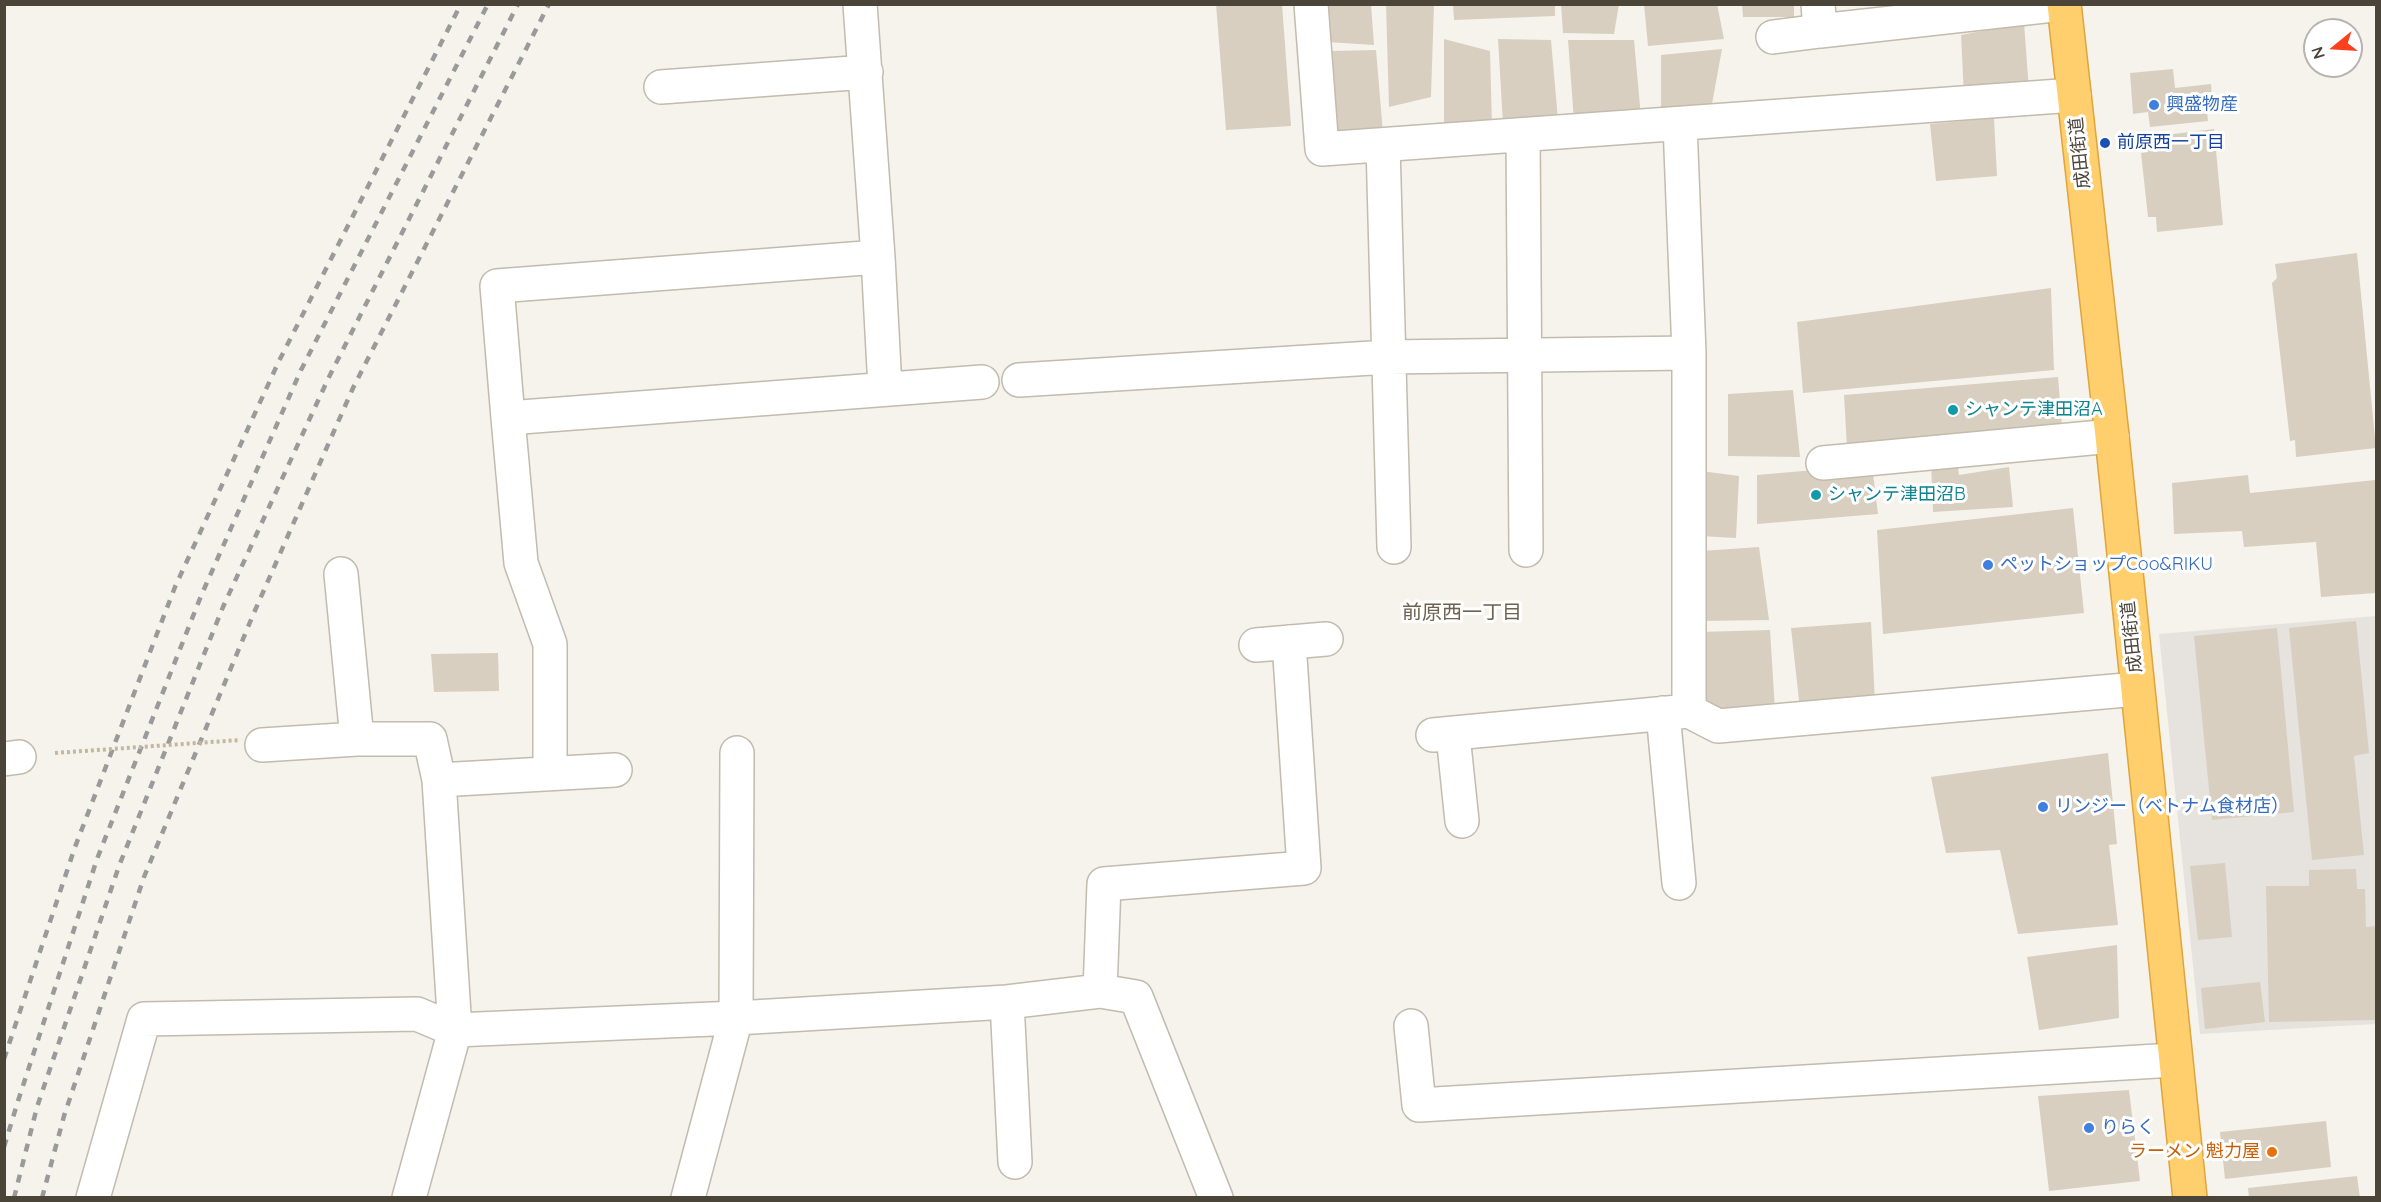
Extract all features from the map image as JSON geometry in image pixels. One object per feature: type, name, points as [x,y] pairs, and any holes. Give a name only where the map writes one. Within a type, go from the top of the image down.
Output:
[{"type":"highway","name":"成田街道","points":[[2063,4],[2112,436],[2174,1060],[2190,1197]]},
{"type":"street","points":[[860,4],[885,388]]},
{"type":"street","points":[[1311,4],[1322,149],[2074,95]]},
{"type":"street","points":[[1773,37],[1819,18],[2063,4]]},
{"type":"street","points":[[661,87],[866,72]]},
{"type":"street","points":[[1679,883],[1676,712],[1689,353],[1680,124]]},
{"type":"street","points":[[1523,135],[1526,550]]},
{"type":"street","points":[[1383,145],[1394,548]]},
{"type":"street","points":[[550,773],[550,644],[521,563],[497,286],[878,256]]},
{"type":"street","points":[[1019,380],[1388,357],[1689,353]]},
{"type":"street","points":[[508,418],[982,382]]},
{"type":"street","points":[[1823,463],[2112,436]]},
{"type":"street","points":[[341,574],[357,739]]},
{"type":"street","points":[[1256,645],[1326,639]]},
{"type":"street","points":[[1100,991],[1104,884],[1304,868],[1289,642]]},
{"type":"street","points":[[1462,820],[1443,735],[1676,712],[1718,726],[2137,689]]},
{"type":"street","points":[[251,742],[430,739],[439,780],[455,1030],[409,1197]]},
{"type":"street","points":[[688,1197],[736,1018],[737,753]]},
{"type":"street","points":[[439,780],[615,770]]},
{"type":"street","points":[[93,1197],[144,1019],[417,1014],[455,1030],[736,1018],[1007,1002],[1100,991],[1136,997],[1216,1197]]},
{"type":"street","points":[[1007,1002],[1015,1162]]},
{"type":"street","points":[[1411,1026],[1419,1105],[2174,1060]]},
{"type":"path","points":[[55,753],[251,742]]},
{"type":"shaded area","points":[[2376,616],[2376,1024],[2200,1034],[2159,634]]},
{"type":"building","points":[[1216,4],[1282,4],[1291,126],[1226,130]]},
{"type":"building","points":[[1324,4],[1371,4],[1374,45],[1327,42]]},
{"type":"building","points":[[1386,4],[1434,4],[1431,97],[1389,107]]},
{"type":"building","points":[[1453,4],[1555,4],[1555,16],[1454,20]]},
{"type":"building","points":[[1561,4],[1619,4],[1614,34],[1563,33]]},
{"type":"building","points":[[1644,4],[1717,4],[1724,39],[1648,46]]},
{"type":"building","points":[[1742,4],[1794,4],[1794,17],[1743,17]]},
{"type":"building","points":[[2024,23],[2029,90],[1964,95],[1961,35]]},
{"type":"building","points":[[1444,39],[1490,51],[1492,126],[1444,127]]},
{"type":"building","points":[[1498,39],[1551,40],[1558,120],[1503,124]]},
{"type":"building","points":[[1568,40],[1634,40],[1641,117],[1574,121]]},
{"type":"building","points":[[1722,49],[1710,115],[1661,114],[1661,55]]},
{"type":"building","points":[[1376,50],[1383,133],[1336,134],[1330,51]]},
{"type":"building","points":[[2173,69],[2175,88],[2211,84],[2213,108],[2207,110],[2208,121],[2150,127],[2148,112],[2133,114],[2130,73]]},
{"type":"building","points":[[1994,118],[1997,176],[1936,181],[1930,124]]},
{"type":"building","points":[[2214,129],[2223,225],[2157,232],[2156,217],[2148,217],[2141,153],[2148,152],[2149,137]]},
{"type":"building","points":[[2357,253],[2376,448],[2296,457],[2295,440],[2290,441],[2272,283],[2277,278],[2275,264]]},
{"type":"building","points":[[2051,288],[2054,370],[1803,393],[1797,322]]},
{"type":"building","name":"シャンテ津田沼A","points":[[2058,377],[2062,425],[1847,448],[1844,395]]},
{"type":"building","points":[[1793,390],[1800,457],[1728,456],[1728,394]]},
{"type":"building","points":[[1957,460],[1959,475],[2009,467],[2013,507],[1933,512],[1931,463]]},
{"type":"building","name":"シャンテ津田沼B","points":[[1872,465],[1878,514],[1757,524],[1757,475]]},
{"type":"building","points":[[1701,471],[1739,476],[1736,538],[1699,536]]},
{"type":"building","points":[[2248,475],[2250,493],[2375,480],[2376,593],[2321,597],[2316,542],[2244,547],[2242,531],[2174,534],[2172,483]]},
{"type":"building","points":[[2073,508],[2084,613],[1883,634],[1877,530]]},
{"type":"building","points":[[1759,547],[1769,620],[1702,621],[1701,551]]},
{"type":"building","points":[[2356,621],[2369,753],[2354,756],[2364,855],[2312,860],[2289,628]]},
{"type":"building","points":[[1871,622],[1875,702],[1800,709],[1791,628]]},
{"type":"building","points":[[2277,628],[2294,812],[2212,820],[2194,636]]},
{"type":"building","points":[[1770,630],[1775,710],[1709,721],[1699,701],[1700,632]]},
{"type":"building","points":[[498,653],[499,691],[434,692],[431,654]]},
{"type":"building","points":[[2108,753],[2117,844],[2109,845],[2118,925],[2018,934],[2000,850],[1946,853],[1931,777]]},
{"type":"building","points":[[2225,863],[2232,937],[2198,940],[2190,866]]},
{"type":"building","points":[[2356,869],[2357,889],[2365,889],[2366,927],[2376,926],[2376,1020],[2269,1022],[2266,886],[2309,886],[2309,870]]},
{"type":"building","points":[[2117,945],[2119,1018],[2039,1030],[2027,957]]},
{"type":"building","points":[[2260,982],[2265,1022],[2205,1029],[2201,988]]},
{"type":"building","points":[[2129,1090],[2140,1181],[2049,1191],[2038,1096]]},
{"type":"building","points":[[2326,1121],[2331,1167],[2225,1179],[2220,1132]]},
{"type":"building","points":[[2357,1176],[2360,1198],[2249,1198],[2248,1188]]},
{"type":"railway","points":[[4,1059],[75,847],[175,587],[279,361],[461,4]]},
{"type":"railway","points":[[4,1147],[97,859],[201,596],[301,370],[488,4]]},
{"type":"railway","points":[[14,1198],[37,1107],[119,866],[223,607],[328,379],[518,4]]},
{"type":"railway","points":[[42,1198],[64,1116],[144,877],[253,615],[353,388],[549,4]]},
{"type":"place","name":"興盛物産","points":[[2154,105]]},
{"type":"place","name":"前原西一丁目","points":[[2105,143]]},
{"type":"place","name":"シャンテ津田沼A","points":[[1953,410]]},
{"type":"place","name":"シャンテ津田沼B","points":[[1816,495]]},
{"type":"place","name":"ペットショップCoo&RIKU","points":[[1988,565]]},
{"type":"place","name":"リンジー（ベトナム食材店）","points":[[2043,807]]},
{"type":"place","name":"りらく","points":[[2089,1128]]},
{"type":"place","name":"ラーメン 魁力屋","points":[[2272,1152]]},
{"type":"district","name":"前原西一丁目","points":[[1462,613]]}]
